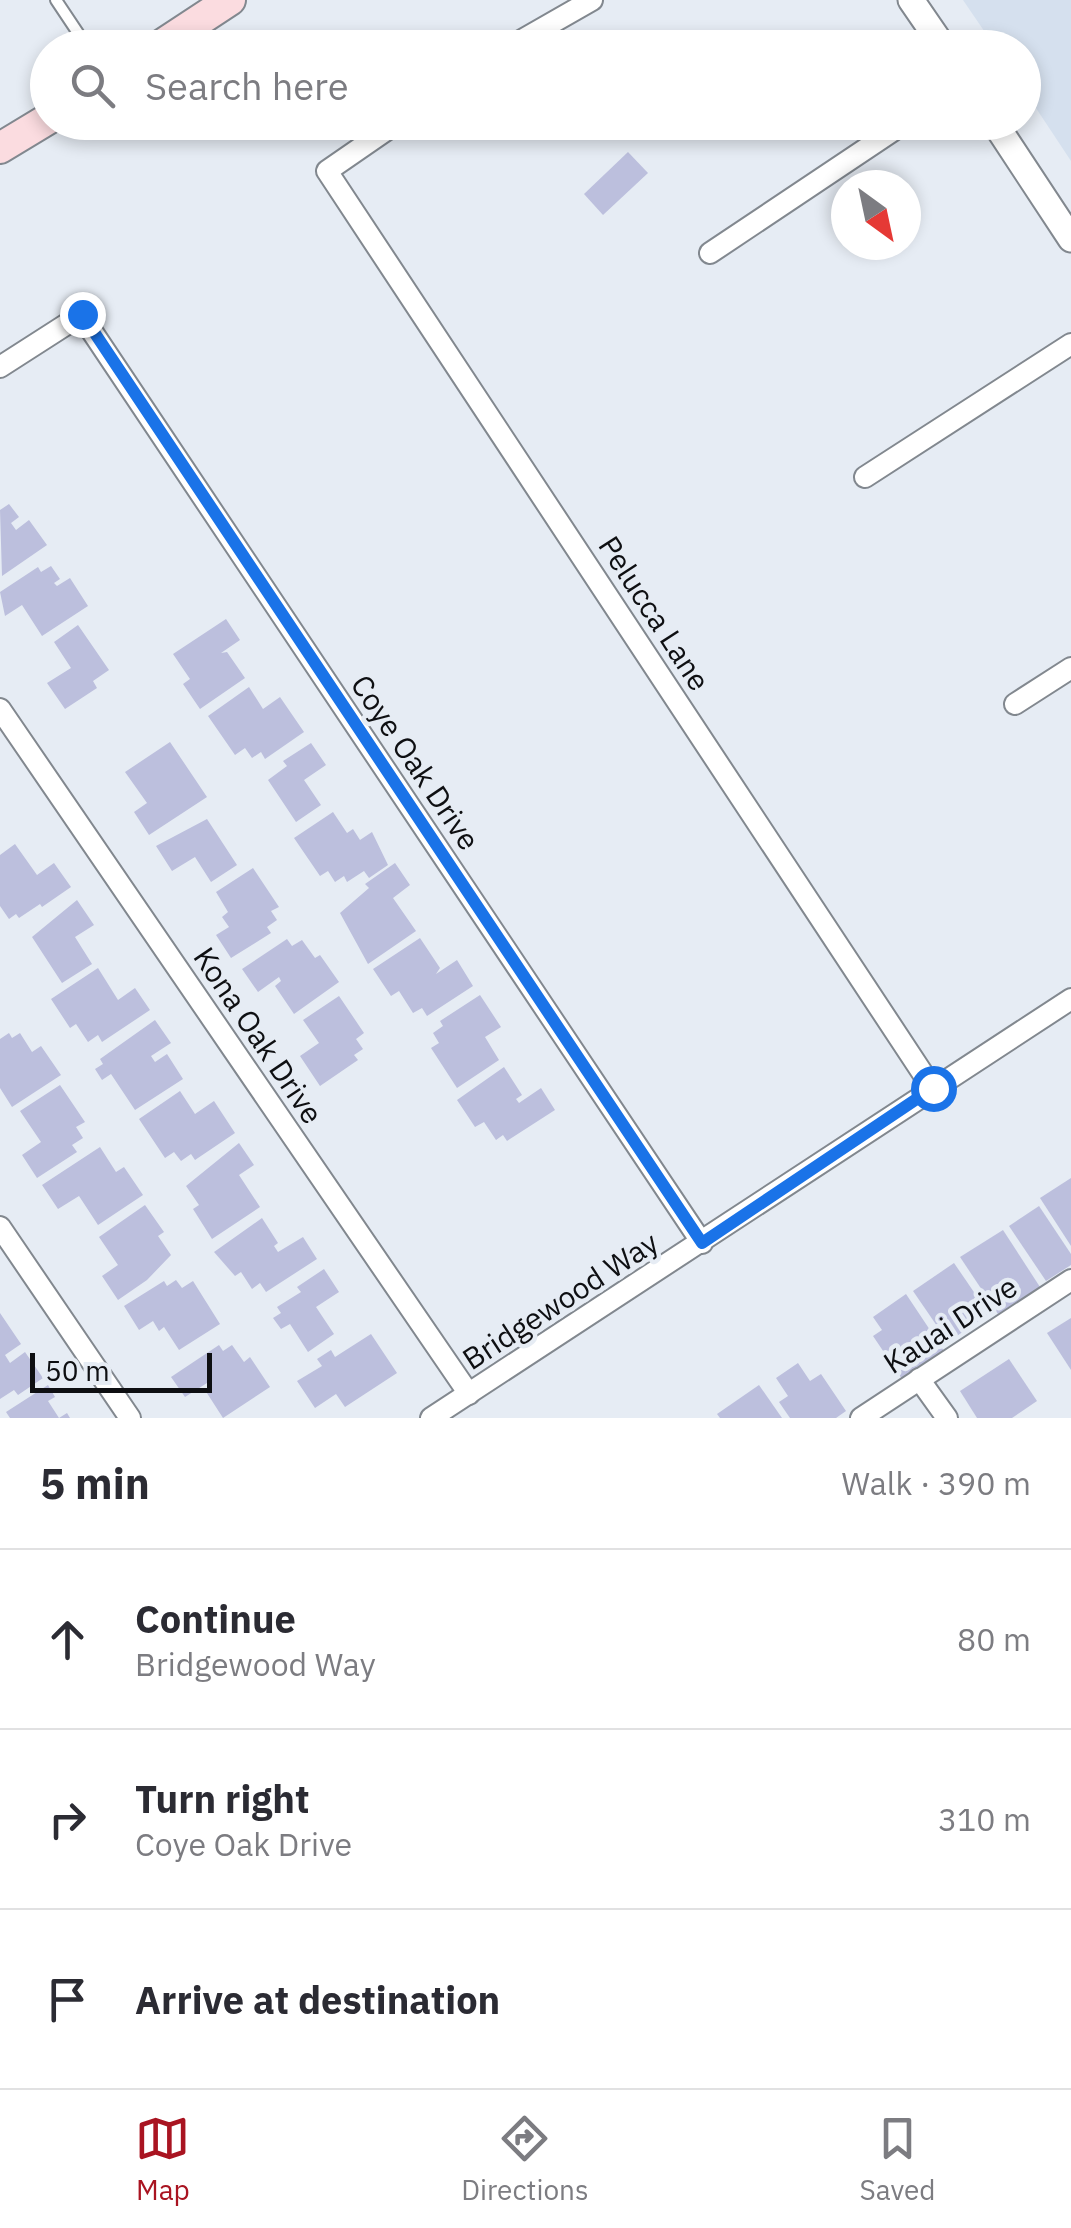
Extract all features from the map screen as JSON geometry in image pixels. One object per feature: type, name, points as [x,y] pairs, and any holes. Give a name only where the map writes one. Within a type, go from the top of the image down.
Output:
[{"type":"main road","points":[[185,30],[230,0]]},
{"type":"main road","points":[[0,148],[30,130]]},
{"type":"street","points":[[540,30],[592,0]]},
{"type":"street","points":[[911,0],[932,30]]},
{"type":"street","name":"Pelucca Lane","points":[[372,140],[327,171],[933,1088]]},
{"type":"street","points":[[710,253],[879,140]]},
{"type":"street","points":[[1006,140],[1071,238]]},
{"type":"street","name":"Coye Oak Drive","points":[[0,366],[82,314],[702,1243]]},
{"type":"street","points":[[865,477],[1071,344]]},
{"type":"street","points":[[1015,704],[1071,668]]},
{"type":"street","name":"Kona Oak Drive","points":[[0,709],[469,1394]]},
{"type":"street","name":"Bridgewood Way","points":[[430,1418],[1071,999]]},
{"type":"street","points":[[0,1226],[7,1250],[130,1418]]},
{"type":"street","name":"Kauai Drive","points":[[862,1418],[1071,1280]]},
{"type":"street","points":[[919,1379],[946,1418]]},
{"type":"lane","points":[[56,0],[76,30]]},
{"type":"shaded area","points":[[963,0],[1071,0],[1071,161],[1041,116],[1041,30],[983,30]]},
{"type":"building","points":[[628,152],[648,173],[603,215],[584,194]]},
{"type":"building","points":[[9,504],[19,517],[11,523],[16,530],[29,520],[47,545],[2,576],[0,510]]},
{"type":"building","points":[[51,566],[60,579],[54,583],[57,586],[70,578],[88,606],[42,636],[22,605],[5,616],[0,592],[38,567],[41,572]]},
{"type":"building","points":[[226,619],[240,640],[221,653],[227,652],[245,678],[200,709],[183,684],[190,679],[173,654]]},
{"type":"building","points":[[78,625],[109,670],[93,681],[97,688],[65,709],[47,683],[71,668],[54,642]]},
{"type":"building","points":[[249,687],[263,709],[280,697],[304,732],[265,759],[261,752],[252,758],[245,748],[235,755],[208,716]]},
{"type":"building","points":[[170,742],[207,797],[149,835],[134,812],[147,803],[125,772]]},
{"type":"building","points":[[311,743],[326,765],[304,780],[321,805],[296,822],[268,780],[287,766],[283,761]]},
{"type":"building","points":[[333,812],[347,833],[353,829],[360,840],[372,832],[388,865],[369,878],[364,871],[347,882],[344,876],[335,882],[328,871],[320,876],[294,838]]},
{"type":"building","points":[[207,819],[237,865],[211,882],[195,857],[172,871],[156,846]]},
{"type":"building","points":[[15,844],[37,875],[54,863],[71,887],[42,907],[40,904],[19,918],[16,914],[9,919],[0,906],[0,855]]},
{"type":"building","points":[[395,863],[410,885],[393,898],[416,931],[368,964],[340,913],[369,888],[365,884]]},
{"type":"building","points":[[253,868],[279,907],[271,911],[277,920],[267,927],[271,933],[231,958],[216,935],[229,927],[222,917],[228,912],[216,892]]},
{"type":"building","points":[[77,900],[94,925],[75,937],[92,964],[62,983],[32,937]]},
{"type":"building","points":[[420,938],[440,968],[436,974],[457,960],[473,986],[427,1016],[422,1008],[413,1013],[399,991],[391,996],[373,969]]},
{"type":"building","points":[[287,939],[292,946],[302,940],[315,958],[320,955],[339,982],[294,1014],[275,986],[281,981],[279,977],[258,992],[242,969]]},
{"type":"building","points":[[98,968],[118,1000],[135,988],[150,1010],[102,1042],[98,1035],[88,1042],[76,1024],[70,1028],[51,999]]},
{"type":"building","points":[[480,995],[501,1027],[485,1037],[499,1060],[457,1088],[431,1048],[439,1043],[433,1033],[443,1026],[440,1021]]},
{"type":"building","points":[[339,996],[364,1033],[356,1039],[363,1049],[354,1055],[358,1060],[320,1086],[300,1056],[319,1043],[303,1020]]},
{"type":"building","points":[[155,1020],[171,1043],[151,1056],[155,1062],[167,1054],[183,1079],[135,1110],[111,1074],[102,1080],[95,1069],[103,1064],[100,1059]]},
{"type":"building","points":[[9,1033],[12,1038],[20,1033],[32,1052],[41,1046],[61,1075],[12,1107],[0,1088],[0,1039]]},
{"type":"building","points":[[504,1067],[522,1095],[516,1099],[519,1103],[541,1088],[555,1110],[507,1141],[503,1135],[496,1140],[484,1122],[475,1127],[457,1100]]},
{"type":"building","points":[[60,1085],[85,1122],[76,1127],[83,1138],[72,1145],[77,1152],[37,1178],[22,1155],[41,1142],[20,1111]]},
{"type":"building","points":[[180,1091],[195,1114],[214,1101],[235,1133],[195,1160],[191,1154],[181,1161],[174,1152],[165,1158],[139,1119]]},
{"type":"building","points":[[239,1143],[254,1165],[239,1175],[260,1207],[212,1239],[193,1209],[199,1205],[186,1186]]},
{"type":"building","points":[[100,1147],[116,1172],[124,1167],[143,1195],[98,1225],[79,1196],[58,1209],[42,1185]]},
{"type":"building","points":[[1071,1178],[1071,1246],[1040,1198]]},
{"type":"building","points":[[145,1205],[164,1232],[158,1236],[171,1255],[147,1280],[118,1300],[102,1276],[118,1265],[99,1237]]},
{"type":"building","points":[[1039,1206],[1071,1254],[1071,1265],[1046,1281],[1009,1226]]},
{"type":"building","points":[[262,1218],[278,1243],[274,1246],[278,1252],[303,1237],[317,1259],[266,1292],[260,1283],[252,1289],[241,1272],[235,1276],[214,1252]]},
{"type":"building","points":[[1003,1230],[1040,1287],[998,1314],[960,1257]]},
{"type":"building","points":[[954,1263],[989,1314],[948,1342],[913,1291]]},
{"type":"building","points":[[324,1269],[339,1292],[316,1307],[334,1334],[308,1352],[290,1324],[281,1329],[273,1318],[281,1313],[277,1307],[301,1292],[297,1287]]},
{"type":"building","points":[[176,1280],[182,1288],[193,1281],[220,1324],[179,1350],[164,1327],[159,1331],[153,1321],[139,1330],[124,1306],[164,1281],[167,1286]]},
{"type":"building","points":[[906,1294],[944,1351],[902,1379],[873,1336],[882,1330],[873,1317]]},
{"type":"building","points":[[0,1313],[21,1344],[5,1355],[10,1363],[25,1352],[43,1378],[18,1395],[14,1390],[0,1399]]},
{"type":"building","points":[[1071,1318],[1071,1370],[1047,1333]]},
{"type":"building","points":[[371,1334],[397,1373],[345,1407],[336,1394],[315,1408],[297,1381],[322,1366],[317,1359],[331,1350],[335,1357]]},
{"type":"building","points":[[219,1345],[223,1351],[232,1345],[244,1362],[250,1357],[270,1387],[223,1418],[205,1390],[210,1387],[207,1383],[185,1397],[171,1377]]},
{"type":"building","points":[[1009,1359],[1037,1401],[1012,1418],[977,1418],[960,1391]]},
{"type":"building","points":[[798,1363],[810,1381],[821,1374],[846,1411],[836,1418],[790,1418],[779,1402],[788,1396],[776,1378]]},
{"type":"building","points":[[48,1385],[55,1397],[48,1401],[59,1418],[10,1418],[6,1412]]},
{"type":"building","points":[[759,1385],[782,1418],[720,1418],[717,1414]]},
{"type":"route","points":[[82,314],[702,1243],[933,1088]]}]
